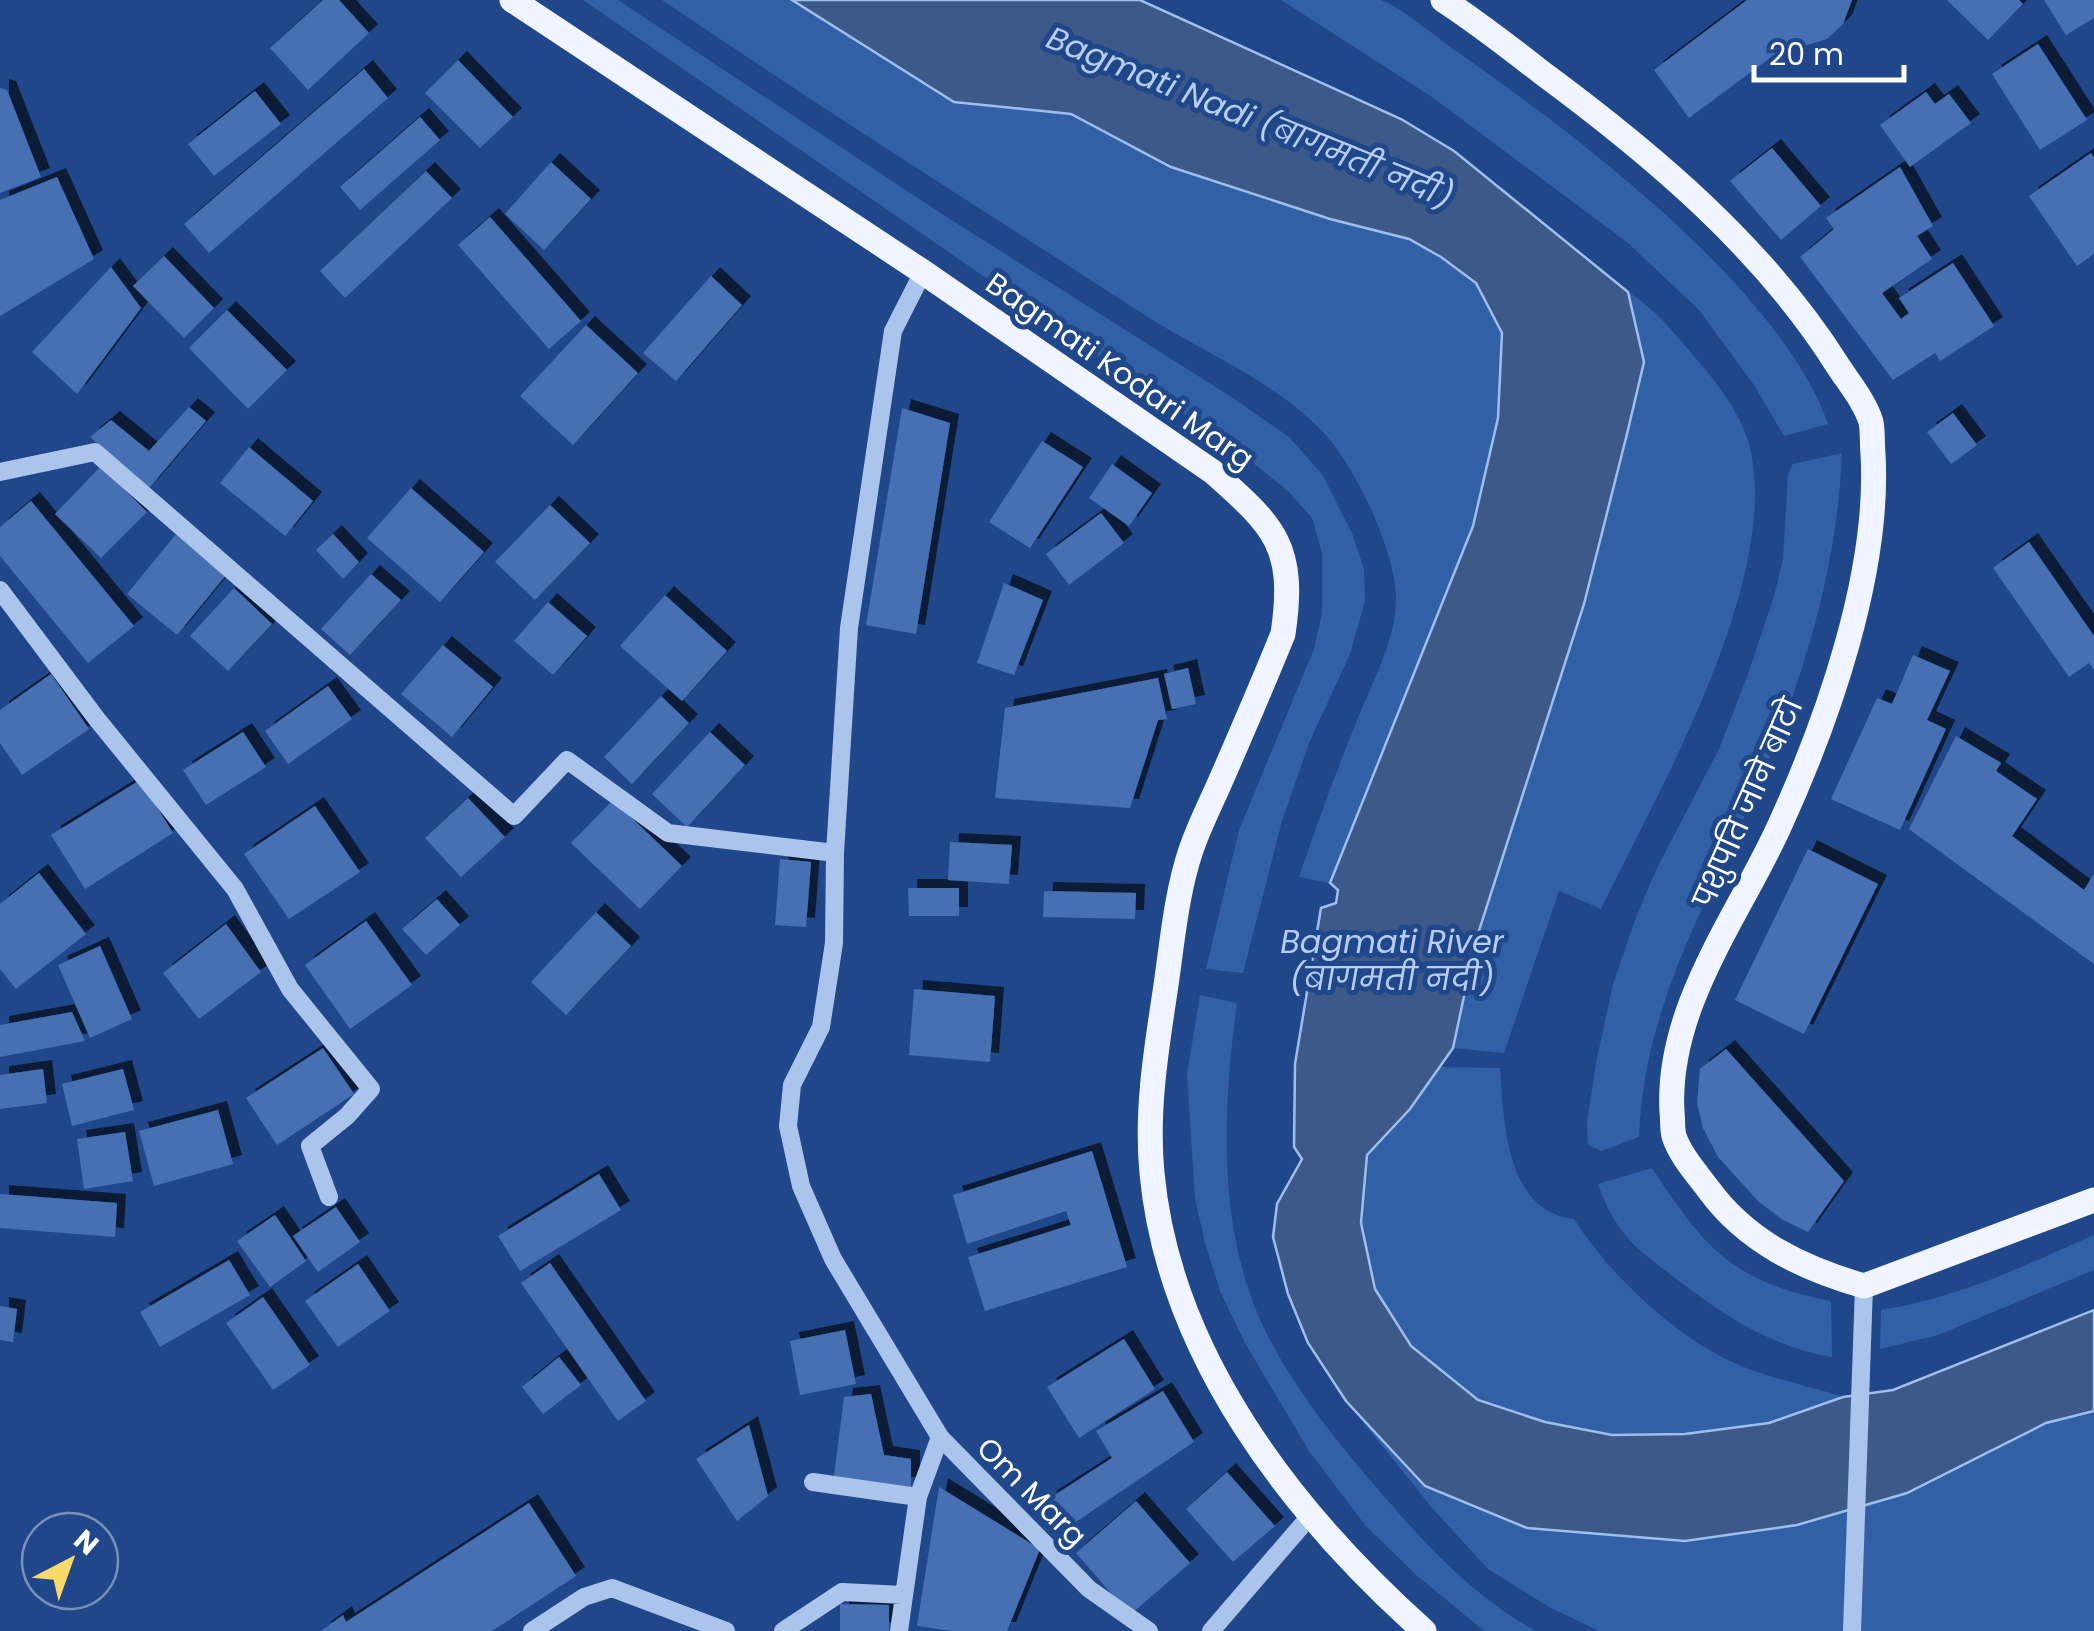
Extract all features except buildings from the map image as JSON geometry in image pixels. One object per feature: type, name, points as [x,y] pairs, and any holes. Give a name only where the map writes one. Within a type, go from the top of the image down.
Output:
[{"type":"main road","name":"Bagmati Kodari Marg","points":[[512,0],[923,272],[1213,472],[1254,509],[1279,541],[1288,602],[1284,634],[1190,851],[1151,1099],[1152,1172],[1166,1252],[1189,1318],[1220,1382],[1310,1516],[1424,1631]]},
{"type":"main road","name":"पशुपति जाने बाटो","points":[[1443,0],[1588,106],[1735,238],[1785,292],[1827,349],[1871,423],[1876,500],[1859,594],[1828,708],[1779,828],[1704,972],[1678,1045],[1671,1094],[1674,1136],[1714,1197],[1744,1228],[1782,1255],[1827,1276],[1864,1286]]},
{"type":"main road","points":[[1864,1286],[2094,1200]]},
{"type":"street","points":[[923,272],[893,331],[849,628],[835,853],[834,943],[821,1027],[792,1084],[788,1126],[801,1186],[833,1259],[940,1437]]},
{"type":"street","points":[[0,472],[95,452],[514,816],[566,760],[668,833],[835,853]]},
{"type":"street","points":[[0,590],[96,718],[235,889],[290,989],[370,1089],[347,1116],[310,1146],[330,1197]]},
{"type":"street","points":[[1852,1631],[1864,1286]]},
{"type":"street","name":"Om Marg","points":[[899,1631],[918,1497],[940,1437],[1089,1588],[1148,1631]]},
{"type":"street","points":[[813,1482],[918,1497]]},
{"type":"street","points":[[1211,1631],[1310,1516]]},
{"type":"street","points":[[532,1631],[584,1597],[612,1588],[726,1631]]},
{"type":"street","points":[[784,1631],[842,1592],[903,1595]]},
{"type":"shaded area","points":[[583,0],[618,0],[942,214],[1233,398],[1289,437],[1322,474],[1352,533],[1364,569],[1365,601],[1350,654],[1309,743],[1282,821],[1243,973],[1206,969],[1239,830],[1314,649],[1322,613],[1322,553],[1312,518],[1288,491],[1243,455]]},
{"type":"shaded area","points":[[662,0],[792,0],[954,102],[1071,114],[1171,167],[1330,219],[1409,239],[1476,283],[1502,333],[1498,418],[1473,526],[1330,883],[1299,877],[1387,648],[1396,599],[1381,533],[1359,485],[1333,444],[1300,411],[1256,379],[1137,310]]},
{"type":"shaded area","points":[[1281,0],[1387,3],[1556,124],[1668,217],[1720,268],[1766,320],[1803,372],[1828,424],[1784,436],[1754,385],[1699,310],[1628,243],[1432,97]]},
{"type":"shaded area","points":[[1628,292],[1655,313],[1702,365],[1742,426],[1751,452],[1755,505],[1747,563],[1731,624],[1708,686],[1601,909],[1559,891],[1504,1053],[1453,1048],[1476,940],[1584,604],[1644,362]]},
{"type":"shaded area","points":[[1842,453],[1832,548],[1796,686],[1661,1013],[1650,1053],[1639,1137],[1601,1151],[1588,1145],[1587,1122],[1613,984],[1656,870],[1719,749],[1747,677],[1783,559],[1788,474],[1793,464]]},
{"type":"shaded area","points":[[1200,995],[1237,1003],[1228,1088],[1232,1217],[1252,1300],[1270,1340],[1322,1420],[1416,1533],[1472,1587],[1536,1631],[1484,1631],[1415,1574],[1365,1525],[1309,1451],[1245,1343],[1220,1291],[1195,1198],[1187,1074]]},
{"type":"shaded area","points":[[1440,1067],[1500,1068],[1507,1137],[1521,1182],[1551,1212],[1574,1219],[1606,1262],[1669,1322],[1739,1365],[1843,1397],[1769,1423],[1685,1434],[1612,1435],[1545,1422],[1478,1400],[1411,1346],[1375,1289],[1361,1223],[1367,1155],[1410,1109]]},
{"type":"shaded area","points":[[1652,1168],[1706,1241],[1725,1258],[1769,1284],[1831,1301],[1832,1357],[1788,1346],[1749,1328],[1693,1292],[1634,1245],[1611,1215],[1598,1184]]},
{"type":"shaded area","points":[[2094,1235],[2094,1270],[1938,1335],[1880,1349],[1881,1310],[1964,1289]]},
{"type":"shaded area","points":[[1346,1401],[1425,1486],[1797,1525],[1902,1494],[2046,1423],[2094,1411],[2094,1631],[1599,1631],[1549,1607],[1488,1569],[1433,1509]]},
{"type":"water","name":"Bagmati River (बागमती नदी)","points":[[792,0],[1140,0],[1401,119],[1454,151],[1628,292],[1644,362],[1584,604],[1476,940],[1453,1048],[1410,1109],[1367,1155],[1361,1223],[1375,1289],[1411,1346],[1478,1400],[1545,1422],[1612,1435],[1685,1434],[1769,1423],[1843,1397],[1893,1390],[2094,1310],[2094,1411],[2046,1423],[1907,1493],[1797,1525],[1685,1541],[1527,1528],[1425,1486],[1346,1401],[1308,1343],[1288,1294],[1273,1237],[1277,1204],[1302,1159],[1294,1147],[1295,1064],[1321,908],[1336,903],[1338,890],[1330,883],[1473,526],[1498,418],[1502,333],[1476,283],[1409,239],[1330,219],[1171,167],[1071,114],[954,102]]},
{"type":"water label","name":"Bagmati Nadi (बागमती नदी)","points":[[1250,117]]}]
